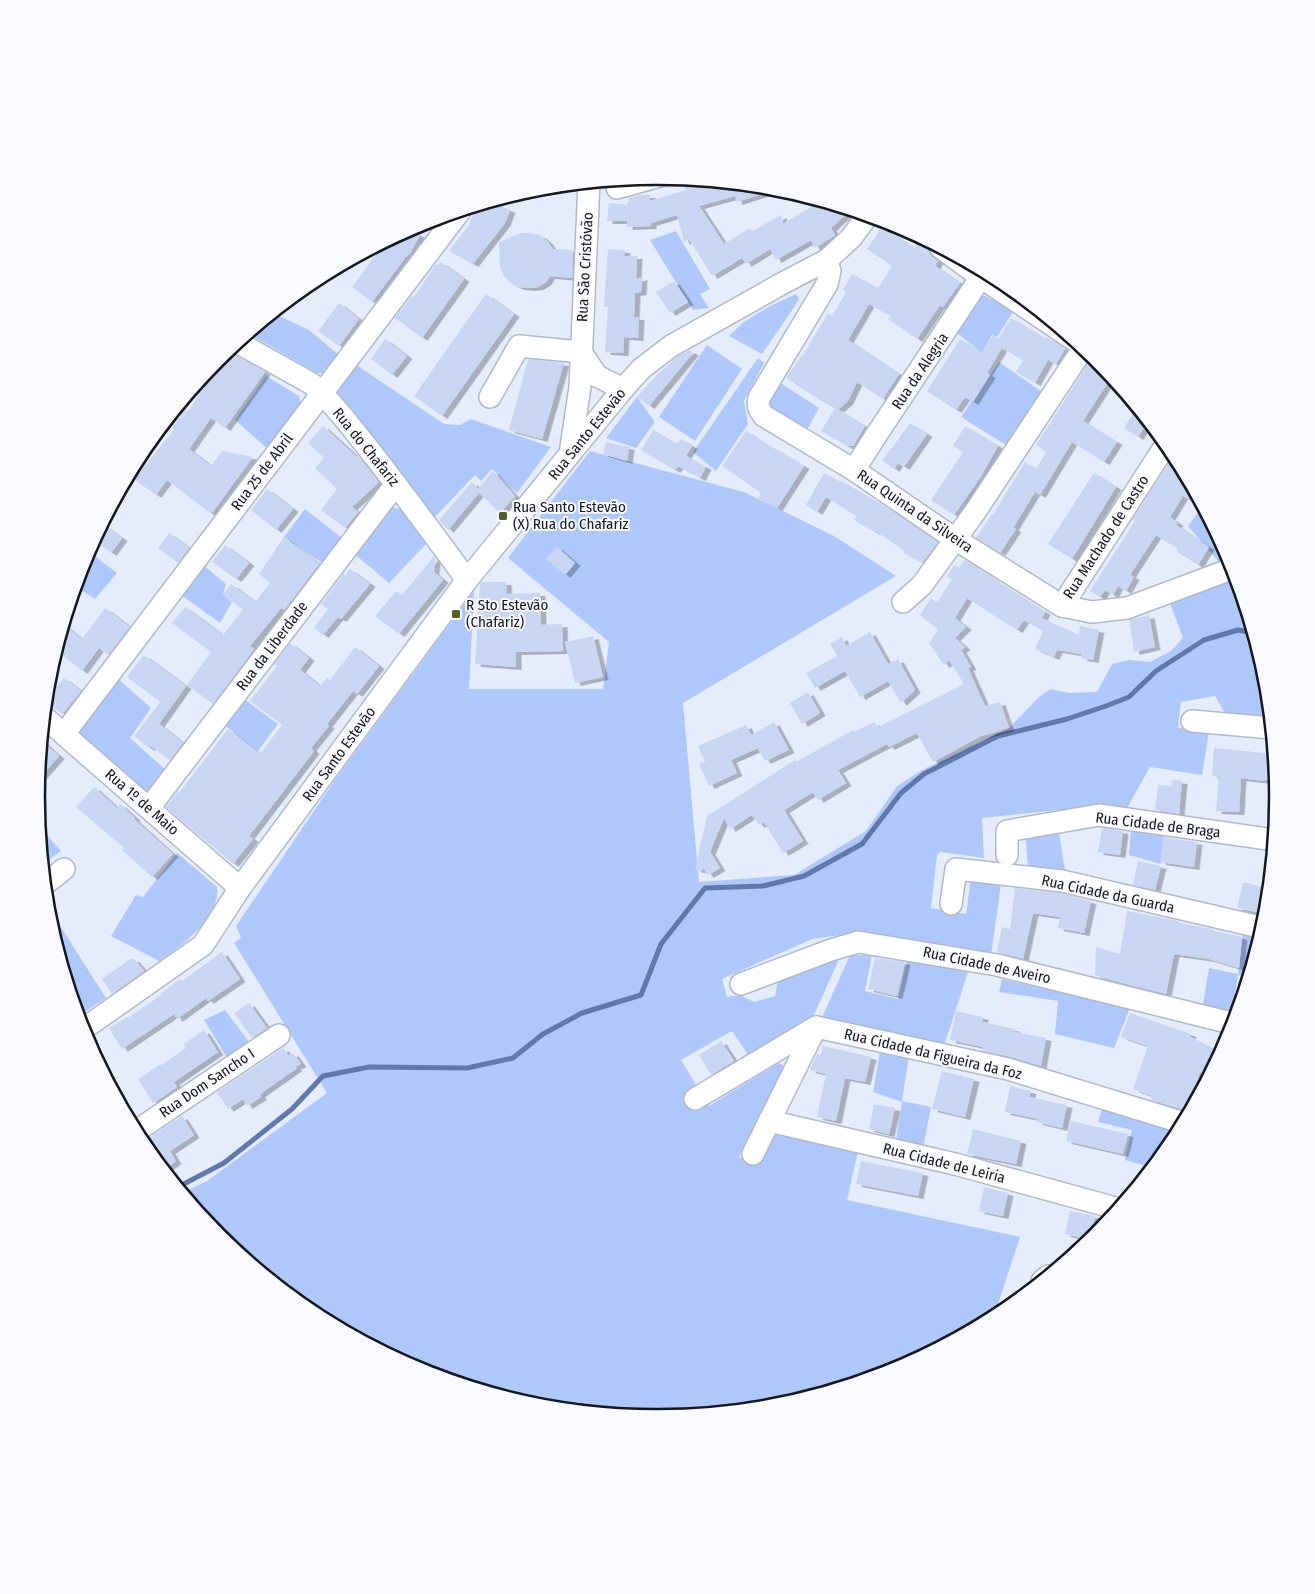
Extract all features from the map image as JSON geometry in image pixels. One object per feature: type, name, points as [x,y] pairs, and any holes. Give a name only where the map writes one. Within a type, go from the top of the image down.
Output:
[{"type":"street","points":[[616,188],[625,186]]},
{"type":"street","name":"Rua São Cristóvão","points":[[570,454],[580,387],[589,189]]},
{"type":"street","name":"Rua 25 de Abril","points":[[64,734],[453,220]]},
{"type":"street","name":"Rua Santo Estevão","points":[[90,1025],[203,945],[240,888],[467,580],[623,389],[642,369],[671,346],[783,282],[827,260],[851,238],[864,221]]},
{"type":"street","name":"Rua Quinta da Silveira","points":[[827,260],[830,271],[827,284],[759,398],[759,410],[764,416],[854,470],[956,539],[1062,606],[1092,612],[1127,608],[1226,571]]},
{"type":"street","name":"Rua da Alegria","points":[[854,470],[982,278]]},
{"type":"street","name":"Rua do Chafariz","points":[[244,346],[312,384],[322,393],[396,484],[467,580]]},
{"type":"street","points":[[490,398],[519,346],[581,352],[597,376],[623,389]]},
{"type":"street","points":[[903,602],[922,585],[956,539],[1080,353]]},
{"type":"street","points":[[580,387],[589,402],[605,411]]},
{"type":"street","name":"Rua Machado de Castro","points":[[1062,606],[1162,450]]},
{"type":"street","name":"Rua da Liberdade","points":[[149,808],[396,484]]},
{"type":"street","points":[[1192,720],[1266,727]]},
{"type":"street","name":"Rua 1º de Maio","points":[[50,722],[240,888]]},
{"type":"street","name":"Rua Cidade de Braga","points":[[1007,855],[1007,831],[1099,815],[1269,839]]},
{"type":"street","points":[[50,880],[64,869]]},
{"type":"street","name":"Rua Cidade da Guarda","points":[[951,904],[956,870],[1062,881],[1256,926]]},
{"type":"street","name":"Rua Cidade de Aveiro","points":[[741,984],[831,950],[858,942],[997,964],[1226,1022]]},
{"type":"street","points":[[695,1099],[816,1027]]},
{"type":"street","points":[[752,1154],[816,1027]]},
{"type":"street","name":"Rua Cidade da Figueira da Foz","points":[[816,1027],[1008,1069],[1177,1121]]},
{"type":"street","name":"Rua Dom Sancho I","points":[[142,1127],[279,1035]]},
{"type":"street","name":"Rua Cidade de Leiria","points":[[769,1121],[955,1164],[1112,1207]]},
{"type":"shaded area","points":[[676,231],[710,289],[700,294],[709,308],[693,310],[650,240]]},
{"type":"shaded area","points":[[796,294],[799,298],[795,306],[762,354],[729,336],[744,322],[768,307]]},
{"type":"shaded area","points":[[981,296],[986,296],[1013,312],[997,337],[992,335],[982,353],[957,333],[977,299]]},
{"type":"shaded area","points":[[279,316],[309,330],[339,355],[327,373],[317,373],[254,336]]},
{"type":"shaded area","points":[[707,345],[742,369],[695,441],[659,417]]},
{"type":"shaded area","points":[[758,358],[764,363],[744,401],[748,424],[716,471],[693,452]]},
{"type":"shaded area","points":[[999,362],[1042,392],[1006,445],[961,417]]},
{"type":"shaded area","points":[[355,364],[444,424],[460,425],[471,419],[551,447],[517,493],[492,469],[481,481],[475,475],[434,518],[335,390]]},
{"type":"shaded area","points":[[266,376],[299,396],[301,404],[268,449],[235,420]]},
{"type":"shaded area","points":[[776,380],[819,408],[806,432],[769,408],[765,402]]},
{"type":"shaded area","points":[[637,397],[655,422],[636,448],[606,438]]},
{"type":"shaded area","points":[[590,451],[744,492],[834,536],[896,576],[683,703],[699,882],[794,875],[866,831],[897,786],[922,770],[1009,728],[1040,696],[1051,689],[1069,693],[1097,692],[1112,664],[1129,660],[1150,662],[1171,651],[1183,638],[1170,603],[1229,580],[1249,638],[1265,718],[1226,715],[1215,696],[1181,702],[1178,728],[1209,732],[1202,775],[1150,767],[1127,808],[1086,807],[982,818],[984,858],[940,852],[937,855],[931,908],[966,914],[971,878],[1001,884],[991,956],[854,933],[812,939],[722,979],[727,997],[740,995],[754,1002],[775,996],[778,979],[840,957],[814,1015],[749,1056],[732,1031],[681,1060],[709,1106],[779,1063],[784,1066],[739,1157],[752,1164],[778,1131],[858,1152],[847,1200],[1020,1237],[997,1307],[964,1327],[892,1363],[816,1389],[777,1398],[698,1408],[658,1410],[578,1404],[538,1398],[499,1389],[461,1377],[423,1363],[351,1327],[317,1306],[254,1258],[224,1230],[188,1190],[207,1181],[327,1093],[234,943],[241,938],[236,926],[337,777],[474,591],[469,689],[603,689],[609,642],[508,558]]},
{"type":"shaded area","points":[[385,506],[400,509],[426,544],[389,583],[352,552]]},
{"type":"shaded area","points":[[305,509],[342,538],[322,563],[284,537]]},
{"type":"shaded area","points":[[1199,511],[1222,562],[1220,563],[1188,526]]},
{"type":"shaded area","points":[[95,556],[117,573],[95,599],[82,590]]},
{"type":"shaded area","points":[[203,565],[226,584],[223,594],[232,602],[220,623],[181,595]]},
{"type":"shaded area","points":[[116,677],[151,708],[130,738],[166,770],[146,792],[139,791],[74,732]]},
{"type":"shaded area","points":[[243,698],[278,724],[258,751],[223,724]]},
{"type":"shaded area","points":[[1058,826],[1065,871],[1028,866],[1025,834]]},
{"type":"shaded area","points":[[1131,829],[1164,834],[1161,864],[1129,855]]},
{"type":"shaded area","points":[[46,834],[61,851],[48,860]]},
{"type":"shaded area","points":[[177,853],[217,887],[217,898],[213,909],[198,930],[159,961],[111,936],[136,895],[143,897]]},
{"type":"shaded area","points":[[59,924],[106,998],[85,1012],[66,956]]},
{"type":"shaded area","points":[[1243,933],[1254,936],[1243,976],[1238,975],[1234,1003],[1230,1013],[1203,1005],[1209,968],[1238,974]]},
{"type":"shaded area","points":[[850,955],[872,955],[865,991],[898,999],[907,960],[968,972],[944,1046],[821,1020]]},
{"type":"shaded area","points":[[1002,979],[1130,1008],[1114,1048],[1055,1034],[1058,1001],[999,992]]},
{"type":"shaded area","points":[[225,1010],[250,1043],[229,1061],[204,1020]]},
{"type":"shaded area","points":[[880,1051],[909,1056],[902,1101],[931,1107],[923,1148],[896,1141],[902,1102],[873,1092]]},
{"type":"shaded area","points":[[1102,1109],[1171,1130],[1146,1166],[1125,1160],[1132,1130],[1098,1122]]},
{"type":"building","points":[[685,185],[762,194],[737,202],[735,196],[699,206],[724,244],[750,228],[752,231],[781,215],[783,224],[815,205],[846,214],[831,228],[835,235],[815,248],[811,240],[776,260],[770,249],[746,264],[742,258],[712,276],[689,239],[684,242],[677,215],[651,223],[651,226],[627,227],[627,221],[607,221],[609,203],[627,205],[629,198],[639,195],[650,195],[650,201],[686,190]]},
{"type":"building","points":[[498,205],[510,210],[505,223],[473,264],[449,251],[469,225],[474,213]]},
{"type":"building","points":[[882,227],[914,248],[917,243],[928,250],[932,257],[938,261],[935,266],[960,283],[943,307],[940,305],[917,339],[888,319],[891,316],[869,304],[848,340],[899,374],[883,399],[857,382],[848,401],[839,409],[818,399],[786,378],[802,357],[828,313],[832,316],[846,292],[843,290],[852,274],[878,288],[892,266],[867,249]]},
{"type":"building","points":[[522,233],[540,235],[553,249],[573,250],[572,278],[550,276],[546,282],[538,287],[528,288],[510,283],[500,267],[499,242]]},
{"type":"building","points":[[417,234],[420,235],[409,255],[372,302],[352,287],[377,253],[380,254],[387,248]]},
{"type":"building","points":[[608,249],[625,250],[624,256],[637,256],[636,279],[642,277],[641,292],[635,293],[634,317],[639,317],[638,338],[624,337],[623,353],[605,352],[608,307],[604,307]]},
{"type":"building","points":[[441,262],[464,279],[422,338],[395,318],[412,296],[414,297],[436,264],[439,265]]},
{"type":"building","points":[[674,281],[688,302],[670,313],[656,292]]},
{"type":"building","points":[[486,294],[514,314],[442,416],[414,396]]},
{"type":"building","points":[[339,303],[359,319],[339,346],[318,331]]},
{"type":"building","points":[[1011,318],[1065,349],[1056,364],[1048,360],[1035,383],[1016,372],[1023,360],[1002,348],[987,373],[990,375],[973,402],[965,397],[956,410],[927,391],[960,339],[982,353],[993,335],[999,338]]},
{"type":"building","points":[[385,339],[407,356],[392,375],[371,359]]},
{"type":"building","points":[[690,350],[693,353],[649,406],[637,397],[678,356]]},
{"type":"building","points":[[234,355],[265,372],[225,428],[211,418],[189,449],[211,466],[222,451],[253,457],[211,514],[167,480],[156,495],[134,479],[174,430],[172,428],[186,409],[188,411],[211,378]]},
{"type":"building","points":[[528,359],[564,363],[542,439],[509,430]]},
{"type":"building","points":[[1087,365],[1098,372],[1108,382],[1083,421],[1117,442],[1104,462],[1072,442],[1040,495],[1035,492],[1013,528],[1016,529],[1000,553],[976,538],[993,515],[1025,462],[1036,469],[1046,452],[1036,445]]},
{"type":"building","points":[[835,408],[865,426],[853,446],[847,446],[821,431]]},
{"type":"building","points":[[1134,412],[1150,433],[1143,429],[1138,437],[1124,428]]},
{"type":"building","points":[[910,423],[927,434],[904,467],[898,463],[894,469],[882,460]]},
{"type":"building","points":[[323,426],[358,456],[379,482],[352,507],[358,512],[345,528],[321,510],[337,489],[315,468],[324,458],[308,443]]},
{"type":"building","points":[[965,426],[998,446],[980,478],[954,515],[931,500],[963,452],[953,446]]},
{"type":"building","points":[[653,430],[677,444],[681,439],[692,446],[686,456],[706,467],[700,478],[678,466],[675,470],[641,450]]},
{"type":"building","points":[[746,431],[804,466],[777,508],[758,498],[761,493],[722,466]]},
{"type":"building","points":[[606,442],[629,447],[627,461],[603,454]]},
{"type":"building","points":[[1170,462],[1190,495],[1188,499],[1183,496],[1170,517],[1178,523],[1176,525],[1209,547],[1198,565],[1156,535],[1130,575],[1134,577],[1126,591],[1118,586],[1113,595],[1105,590],[1100,597],[1090,591],[1135,521],[1132,520]]},
{"type":"building","points":[[493,471],[515,496],[500,513],[479,493],[448,530],[439,520],[472,482],[478,489]]},
{"type":"building","points":[[824,473],[892,511],[938,542],[922,563],[904,553],[905,551],[876,531],[854,520],[856,516],[826,497],[817,512],[806,505]]},
{"type":"building","points":[[1094,473],[1116,487],[1072,559],[1048,544]]},
{"type":"building","points":[[267,489],[293,509],[276,530],[251,510]]},
{"type":"building","points":[[107,528],[122,538],[111,553],[100,545]]},
{"type":"building","points":[[169,533],[189,548],[178,563],[158,548]]},
{"type":"building","points":[[284,537],[319,564],[284,610],[281,608],[250,646],[254,649],[213,704],[187,685],[211,652],[172,623],[185,607],[223,635],[243,610],[223,594],[231,584],[255,602],[270,583],[259,574]]},
{"type":"building","points":[[225,545],[249,563],[236,579],[212,562]]},
{"type":"building","points":[[557,547],[575,563],[565,575],[546,559]]},
{"type":"building","points":[[434,556],[434,572],[443,580],[399,634],[375,616],[396,591],[402,595]]},
{"type":"building","points":[[964,560],[1045,612],[1042,618],[1079,635],[1080,626],[1099,630],[1093,660],[1082,658],[1081,654],[1057,650],[1054,657],[1035,649],[1043,631],[1024,620],[1017,630],[967,598],[955,618],[966,627],[955,638],[965,647],[961,650],[971,667],[968,668],[985,706],[1000,702],[1009,728],[981,736],[933,762],[917,733],[889,747],[887,744],[838,770],[846,783],[818,800],[813,792],[784,810],[803,841],[783,853],[764,822],[759,825],[752,815],[730,829],[724,818],[710,852],[720,868],[708,875],[703,868],[702,871],[695,869],[707,816],[795,760],[796,762],[853,730],[854,732],[874,722],[878,727],[964,684],[949,660],[944,665],[929,643],[938,630],[920,615],[931,598],[937,603],[952,579],[947,577],[954,565],[959,568]]},
{"type":"building","points":[[350,569],[370,584],[341,619],[338,617],[323,635],[314,628],[328,609],[321,604],[344,573],[345,576]]},
{"type":"building","points":[[482,582],[506,582],[507,594],[540,593],[541,625],[562,624],[563,651],[516,652],[516,667],[475,664],[480,584]]},
{"type":"building","points":[[105,608],[130,627],[108,655],[99,648],[82,671],[62,655],[69,629],[82,639]]},
{"type":"building","points":[[1149,615],[1155,647],[1134,652],[1129,620]]},
{"type":"building","points":[[870,632],[888,664],[898,659],[915,690],[901,703],[888,681],[860,697],[845,671],[815,688],[806,673],[837,656],[830,644],[842,637],[846,646]]},
{"type":"building","points":[[593,636],[603,677],[575,683],[565,642]]},
{"type":"building","points":[[290,643],[309,658],[300,670],[320,686],[327,678],[330,680],[355,647],[379,666],[357,694],[353,691],[327,724],[329,726],[311,748],[314,751],[249,836],[253,839],[233,864],[166,807],[228,729],[260,754],[282,725],[250,701],[277,666],[274,664]]},
{"type":"building","points":[[144,655],[186,686],[159,724],[183,743],[170,760],[151,746],[149,748],[134,736],[160,702],[127,677]]},
{"type":"building","points":[[64,678],[81,691],[62,714],[52,706],[56,688]]},
{"type":"building","points":[[808,692],[820,713],[802,724],[790,703]]},
{"type":"building","points":[[774,722],[789,750],[765,761],[758,748],[731,760],[737,773],[709,786],[699,764],[705,762],[698,746],[746,725],[751,735]]},
{"type":"building","points":[[47,746],[59,756],[46,771]]},
{"type":"building","points":[[1214,748],[1269,753],[1270,780],[1266,779],[1265,781],[1241,778],[1239,812],[1216,811],[1219,777],[1212,776]]},
{"type":"building","points":[[1172,780],[1182,781],[1179,814],[1155,810],[1158,785],[1171,786]]},
{"type":"building","points":[[94,787],[117,808],[120,804],[173,854],[152,877],[122,850],[124,848],[76,807]]},
{"type":"building","points":[[1102,828],[1123,831],[1120,855],[1098,852]]},
{"type":"building","points":[[1164,837],[1197,842],[1194,867],[1160,862]]},
{"type":"building","points":[[1138,861],[1161,866],[1155,890],[1133,885]]},
{"type":"building","points":[[1243,882],[1262,887],[1256,912],[1237,908]]},
{"type":"building","points":[[1015,888],[1060,893],[1091,901],[1084,933],[1058,928],[1060,917],[1033,913],[1023,959],[997,952],[1002,927],[1010,929]]},
{"type":"building","points":[[1127,911],[1179,921],[1179,923],[1242,937],[1239,968],[1209,959],[1174,954],[1166,994],[1095,975],[1096,947],[1120,954]]},
{"type":"building","points":[[222,952],[240,979],[208,1001],[206,998],[177,1019],[174,1014],[122,1049],[109,1028],[128,1018],[180,979],[182,981]]},
{"type":"building","points":[[875,958],[905,962],[897,996],[868,989]]},
{"type":"building","points":[[130,959],[134,959],[144,971],[112,994],[102,979]]},
{"type":"building","points":[[249,1003],[267,1028],[252,1038],[234,1013]]},
{"type":"building","points":[[956,1011],[983,1017],[982,1022],[1015,1029],[1014,1032],[1046,1038],[1041,1066],[1012,1057],[982,1051],[983,1047],[950,1040]]},
{"type":"building","points":[[1130,1013],[1191,1034],[1190,1037],[1215,1049],[1204,1074],[1200,1072],[1192,1095],[1184,1110],[1151,1100],[1152,1096],[1133,1089],[1148,1046],[1121,1037]]},
{"type":"building","points":[[204,1030],[218,1052],[174,1082],[177,1087],[153,1103],[138,1079],[186,1048],[184,1044]]},
{"type":"building","points":[[721,1041],[734,1061],[711,1075],[699,1055]]},
{"type":"building","points":[[823,1046],[871,1057],[865,1082],[845,1078],[836,1121],[817,1117],[826,1074],[810,1070],[817,1054],[821,1055]]},
{"type":"building","points":[[283,1048],[289,1056],[293,1053],[301,1064],[247,1106],[243,1099],[228,1109],[217,1092]]},
{"type":"building","points":[[942,1071],[974,1079],[965,1117],[932,1109]]},
{"type":"building","points":[[1010,1086],[1031,1091],[1029,1097],[1067,1105],[1062,1128],[1037,1122],[1038,1119],[1005,1112]]},
{"type":"building","points":[[874,1104],[895,1108],[889,1134],[869,1129]]},
{"type":"building","points":[[182,1116],[194,1135],[170,1151],[176,1161],[169,1166],[149,1138]]},
{"type":"building","points":[[1071,1121],[1128,1134],[1123,1154],[1066,1141]]},
{"type":"building","points":[[973,1129],[1021,1141],[1016,1164],[967,1154]]},
{"type":"building","points":[[861,1161],[923,1173],[918,1196],[856,1184]]},
{"type":"building","points":[[984,1187],[1008,1193],[1003,1216],[979,1211]]},
{"type":"building","points":[[1070,1211],[1095,1216],[1092,1229],[1082,1238],[1065,1234]]},
{"type":"waterway","points":[[183,1184],[224,1163],[292,1109],[323,1076],[369,1067],[467,1068],[513,1058],[543,1034],[582,1013],[641,995],[661,944],[705,888],[763,886],[804,876],[862,844],[901,793],[924,774],[998,736],[1067,719],[1129,697],[1156,671],[1204,640],[1238,630],[1247,632]]},
{"type":"place","name":"Rua Santo Estevão (X) Rua do Chafariz","points":[[503,516]]},
{"type":"place","name":"R Sto Estevão (Chafariz)","points":[[456,614]]}]
